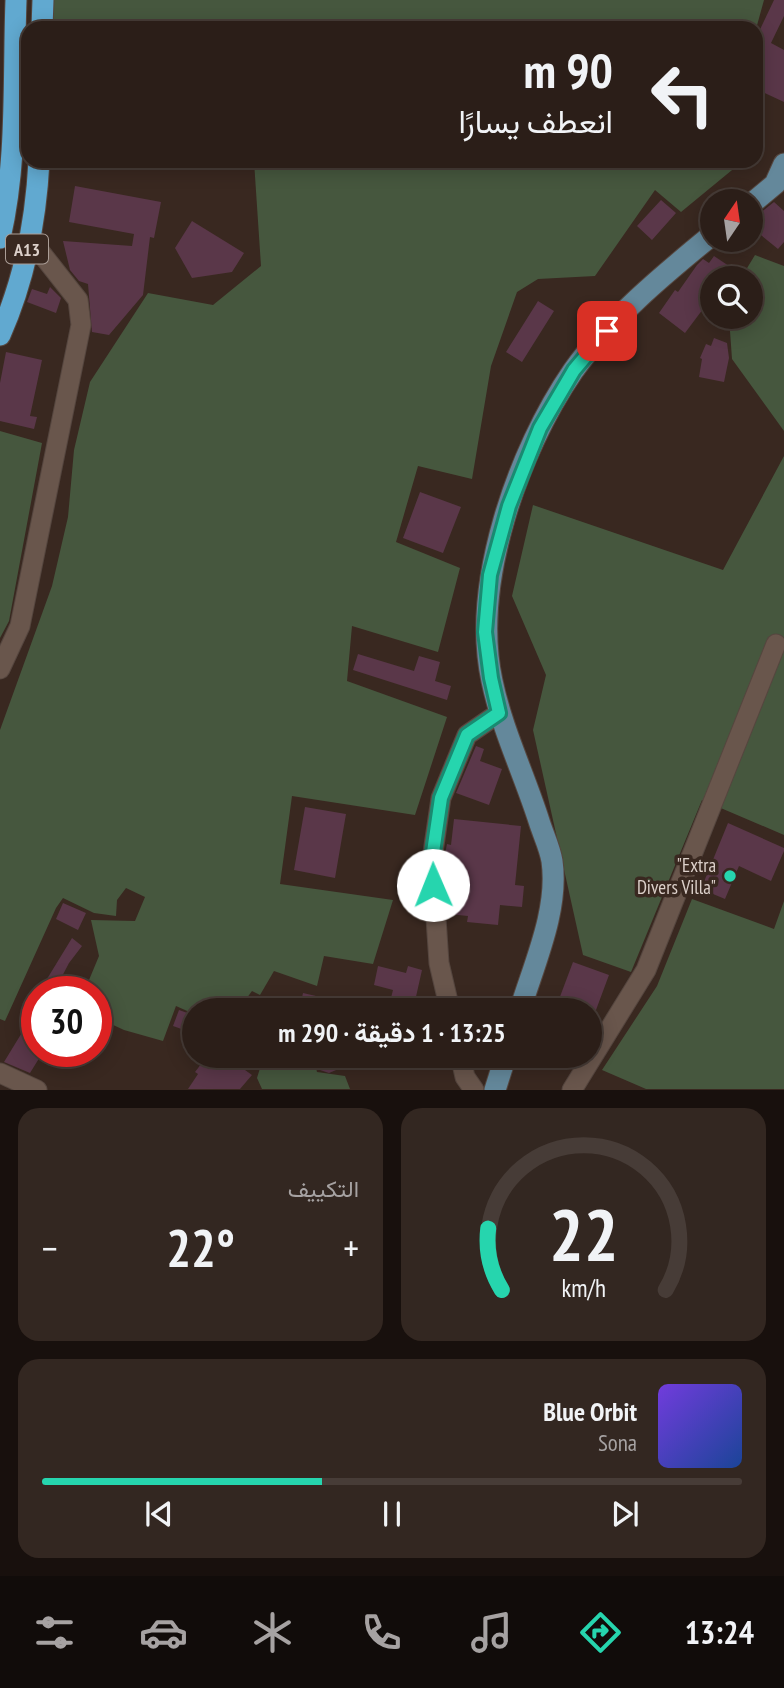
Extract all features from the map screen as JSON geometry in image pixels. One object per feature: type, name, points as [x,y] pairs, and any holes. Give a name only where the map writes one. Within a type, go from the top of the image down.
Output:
[{"type":"highway","name":"A13","points":[[0,238],[15,103],[16,0]]},
{"type":"highway","points":[[42,21],[43,0]]},
{"type":"highway","name":"A13","points":[[0,335],[30,239],[38,168]]},
{"type":"main road","points":[[763,194],[775,184],[784,164]]},
{"type":"main road","points":[[524,998],[545,930],[552,894],[552,860],[527,783],[499,713],[491,678],[485,632],[490,575],[509,506],[540,428],[574,370],[624,312],[700,246]]},
{"type":"main road","points":[[495,1090],[502,1068]]},
{"type":"street","points":[[0,669],[20,626],[81,326],[78,300],[30,239]]},
{"type":"street","points":[[572,1090],[646,970],[776,644]]},
{"type":"street","points":[[447,998],[439,963],[432,859],[441,798],[467,735],[499,713]]},
{"type":"street","points":[[463,1068],[465,1077],[474,1090]]},
{"type":"street","points":[[0,1073],[37,1090]]},
{"type":"green space","points":[[51,0],[764,0],[758,21],[50,21]]},
{"type":"green space","points":[[254,168],[734,168],[709,189],[700,189],[700,196],[681,212],[655,190],[595,276],[538,279],[517,292],[491,366],[472,479],[418,466],[396,542],[460,568],[438,652],[352,626],[347,681],[447,717],[415,815],[292,796],[280,884],[393,900],[373,964],[324,956],[317,986],[274,971],[260,995],[252,991],[247,998],[182,998],[182,1009],[176,1006],[163,1041],[124,1030],[112,1024],[112,976],[91,976],[99,956],[91,920],[135,921],[145,897],[126,888],[117,900],[116,916],[94,913],[63,898],[25,976],[21,976],[21,986],[5,1021],[0,1019],[0,730],[52,586],[68,517],[74,450],[90,382],[148,293],[213,305],[261,266]]},
{"type":"green space","points":[[755,255],[784,266],[784,431],[732,359],[730,329],[763,329],[763,266],[748,266]]},
{"type":"green space","points":[[0,431],[42,443],[9,621],[0,638]]},
{"type":"green space","points":[[784,456],[784,835],[702,800],[631,972],[583,955],[533,730],[546,675],[512,596],[533,505],[723,570]]},
{"type":"green space","points":[[692,899],[774,929],[784,901],[784,1089],[646,1089],[602,1070],[657,986]]},
{"type":"green space","points":[[260,1068],[316,1068],[317,1072],[345,1076],[350,1089],[262,1089],[257,1078]]},
{"type":"building","points":[[774,0],[784,0],[784,16],[771,43],[784,50],[784,102],[763,92],[763,23]]},
{"type":"building","points":[[75,186],[161,202],[154,238],[150,237],[143,295],[109,335],[92,332],[88,284],[79,281],[70,270],[63,241],[132,246],[134,234],[69,222]]},
{"type":"building","points":[[661,200],[676,213],[652,240],[637,226]]},
{"type":"building","points":[[774,202],[784,211],[784,242],[778,249],[763,237],[763,211]]},
{"type":"building","points":[[192,221],[244,253],[232,272],[192,278],[175,248]]},
{"type":"building","points":[[714,256],[729,266],[700,266],[700,313],[685,333],[659,313],[675,290],[678,292],[703,259],[709,263]]},
{"type":"building","points":[[50,287],[61,298],[56,313],[27,302],[32,289],[47,294]]},
{"type":"building","points":[[538,301],[554,311],[522,362],[506,352]]},
{"type":"building","points":[[714,338],[727,343],[729,358],[724,382],[699,377],[700,358],[706,344],[711,346]]},
{"type":"building","points":[[6,352],[42,360],[30,416],[37,417],[34,429],[0,421],[0,383]]},
{"type":"building","points":[[420,492],[461,507],[443,553],[403,538]]},
{"type":"building","points":[[358,654],[414,671],[419,656],[440,662],[435,681],[451,686],[447,700],[353,670]]},
{"type":"building","points":[[476,746],[484,749],[480,761],[502,769],[489,805],[456,793]]},
{"type":"building","points":[[305,807],[346,814],[335,878],[294,870]]},
{"type":"building","points":[[454,819],[521,826],[515,885],[524,886],[522,907],[500,905],[498,925],[467,922],[468,916],[448,914],[445,876],[447,861],[444,859],[447,844],[451,845]]},
{"type":"building","points":[[728,823],[784,848],[784,851],[771,881],[739,866],[725,899],[701,889]]},
{"type":"building","points":[[63,903],[86,913],[78,930],[56,919]]},
{"type":"building","points":[[72,938],[82,946],[62,976],[49,976]]},
{"type":"building","points":[[573,962],[609,975],[600,998],[560,998]]},
{"type":"building","points":[[378,966],[406,973],[408,966],[422,970],[416,998],[391,998],[393,990],[374,985]]},
{"type":"building","points":[[303,993],[325,998],[302,998]]},
{"type":"building","points":[[179,1010],[182,1011],[182,1029],[173,1026]]},
{"type":"building","points":[[21,1034],[21,1067],[34,1067],[30,1073],[4,1062]]},
{"type":"building","points":[[198,1068],[242,1068],[252,1075],[240,1089],[188,1089],[198,1074],[195,1072]]},
{"type":"building","points":[[320,1068],[341,1068],[329,1073]]},
{"type":"place","name":"\"Extra Divers Villa\"","points":[[730,876]]},
{"type":"route","points":[[433,885],[432,859],[441,798],[467,735],[499,713],[485,632],[490,575],[509,506],[540,428],[574,370],[607,331]]}]
